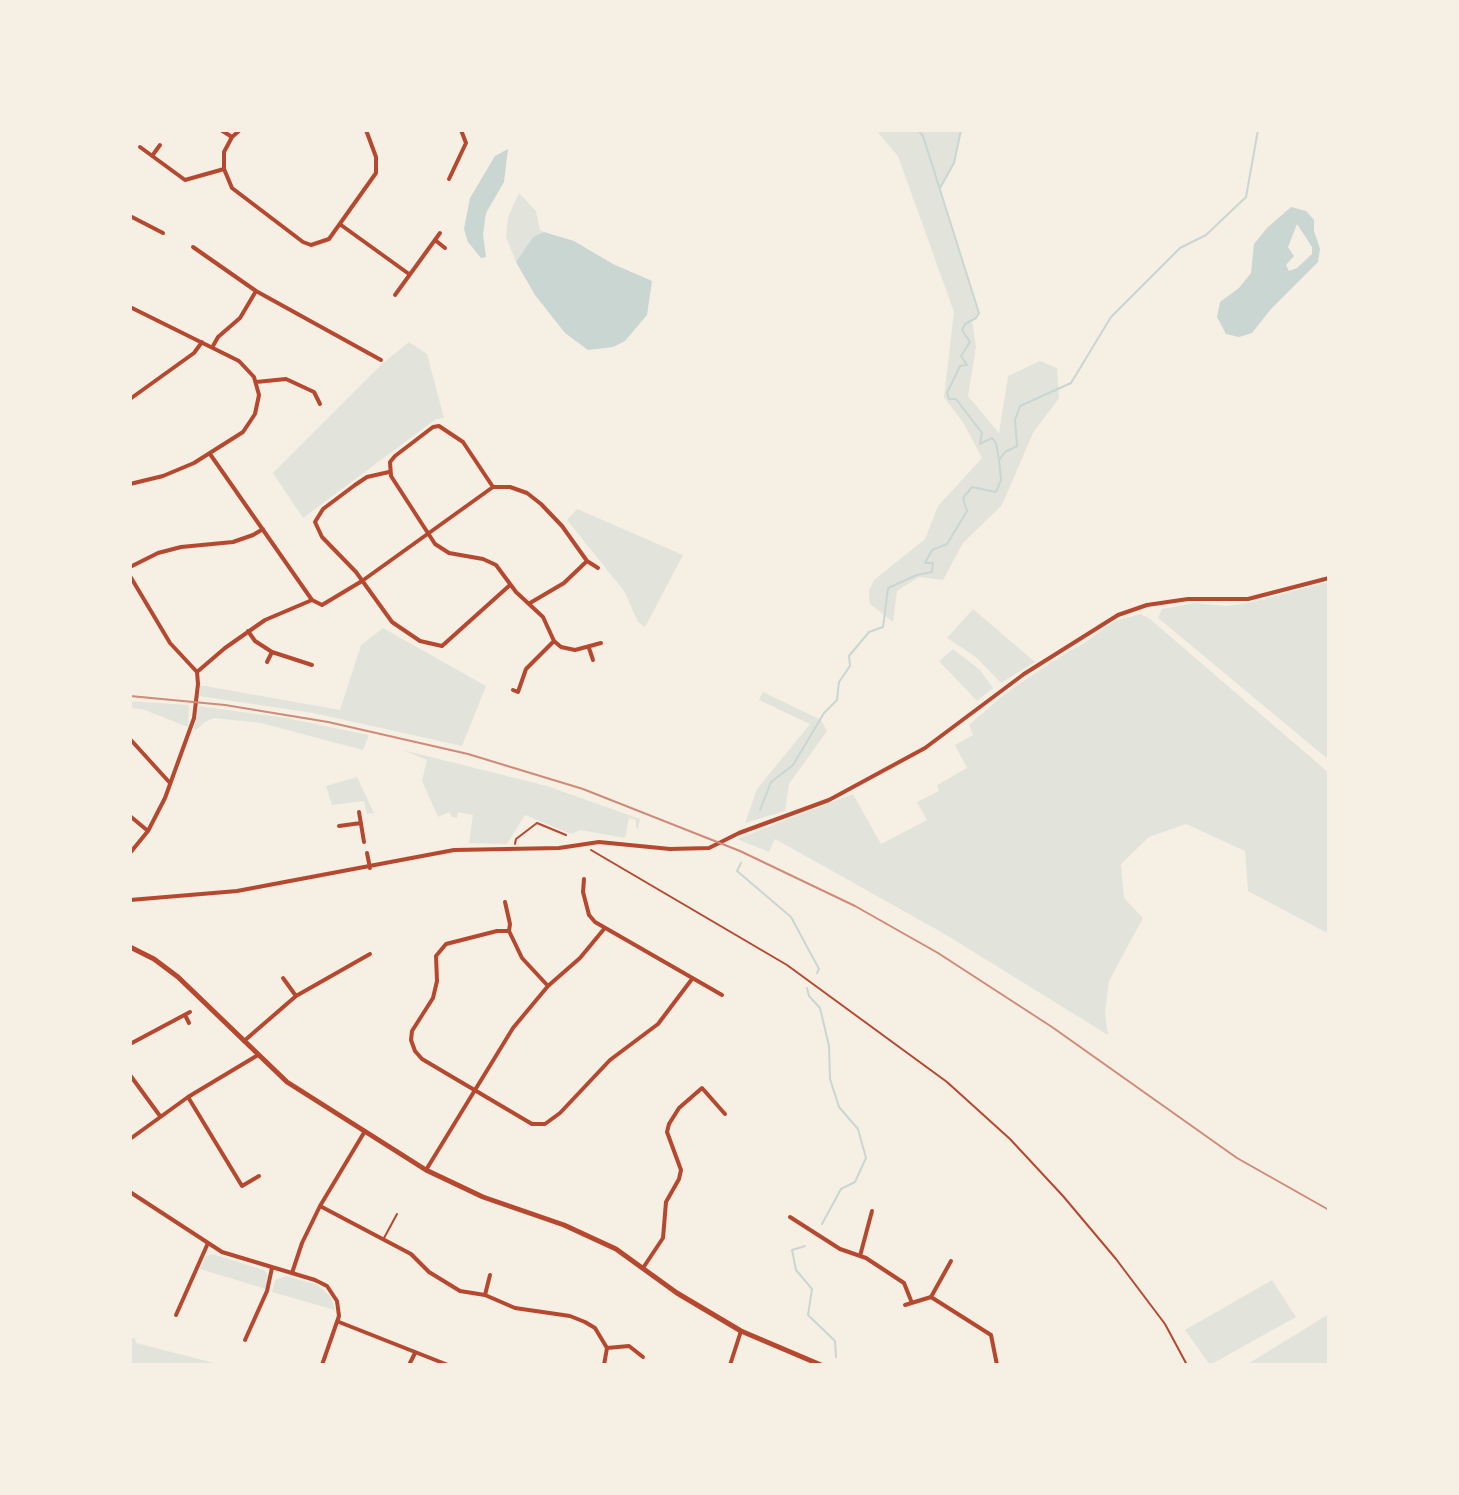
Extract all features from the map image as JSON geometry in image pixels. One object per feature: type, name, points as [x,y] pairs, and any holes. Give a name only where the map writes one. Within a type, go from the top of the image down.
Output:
[{"type":"street","points":[[221,130],[232,137]]},
{"type":"street","points":[[240,130],[224,152],[224,169],[232,188],[311,245],[329,239],[376,173],[376,157],[366,130]]},
{"type":"street","points":[[449,179],[466,143],[461,130]]},
{"type":"street","points":[[152,156],[160,145]]},
{"type":"street","points":[[140,147],[185,180],[224,169]]},
{"type":"street","points":[[130,216],[163,233]]},
{"type":"street","points":[[341,225],[409,274]]},
{"type":"street","points":[[395,295],[440,233]]},
{"type":"street","points":[[435,240],[445,248]]},
{"type":"street","points":[[193,247],[256,291],[381,360]]},
{"type":"street","points":[[213,346],[218,337],[240,318],[256,291]]},
{"type":"street","points":[[130,307],[213,346],[247,367],[256,382],[258,405],[250,424],[210,454],[163,476],[130,484]]},
{"type":"street","points":[[130,399],[194,353],[202,342]]},
{"type":"street","points":[[256,382],[286,379],[314,392],[320,404]]},
{"type":"street","points":[[493,487],[463,442],[439,426],[433,427],[390,462],[389,472],[435,544],[449,553],[483,559],[496,565],[510,585],[543,617],[554,641],[561,647],[575,650],[601,643]]},
{"type":"street","points":[[210,454],[312,600],[318,604],[327,603],[362,581],[493,487],[510,487],[527,493],[562,526],[587,561],[598,568]]},
{"type":"street","points":[[389,472],[367,477],[323,509],[315,522],[322,537],[362,581],[392,622],[420,641],[437,647],[510,585]]},
{"type":"street","points":[[130,567],[158,553],[181,547],[233,542],[263,529]]},
{"type":"street","points":[[530,603],[564,583],[587,561]]},
{"type":"street","points":[[130,576],[170,643],[197,672],[198,684],[194,718],[170,783],[148,831],[130,853]]},
{"type":"street","points":[[130,900],[237,891],[454,850],[559,848],[599,842],[670,849],[709,848],[739,833],[829,800],[925,748],[1024,674],[1118,615],[1147,605],[1188,599],[1248,599],[1329,578]]},
{"type":"street","points":[[197,672],[265,620],[312,600]]},
{"type":"street","points":[[248,631],[255,641],[272,652],[312,665]]},
{"type":"street","points":[[513,690],[518,692],[526,669],[554,641]]},
{"type":"street","points":[[589,648],[593,660]]},
{"type":"street","points":[[267,662],[272,652]]},
{"type":"street","points":[[130,739],[170,783]]},
{"type":"street","points":[[359,812],[364,842]]},
{"type":"street","points":[[130,816],[148,831]]},
{"type":"street","points":[[339,826],[361,823]]},
{"type":"street","points":[[367,853],[370,868]]},
{"type":"street","points":[[584,879],[583,892],[589,915],[604,929],[722,995]]},
{"type":"street","points":[[505,902],[509,931],[522,958],[548,986]]},
{"type":"street","points":[[426,1170],[513,1028],[548,986],[580,958],[604,929]]},
{"type":"street","points":[[509,931],[497,931],[446,944],[440,949],[436,956],[436,990],[412,1031],[411,1040],[422,1059],[532,1124],[551,1121],[610,1060],[658,1024],[692,979]]},
{"type":"street","points":[[130,947],[154,959],[178,977],[287,1082],[426,1170],[483,1197],[564,1225],[616,1249],[677,1293],[741,1331],[821,1365]]},
{"type":"street","points":[[244,1041],[296,996],[370,954]]},
{"type":"street","points":[[283,978],[296,996]]},
{"type":"street","points":[[130,1044],[190,1012]]},
{"type":"street","points":[[185,1015],[189,1023]]},
{"type":"street","points":[[130,1139],[188,1097],[258,1055]]},
{"type":"street","points":[[130,1075],[160,1116]]},
{"type":"street","points":[[643,1268],[663,1238],[666,1202],[681,1170],[667,1132],[669,1124],[679,1108],[702,1088],[725,1114]]},
{"type":"street","points":[[188,1097],[242,1186],[259,1176]]},
{"type":"street","points":[[292,1273],[320,1206],[365,1131]]},
{"type":"street","points":[[130,1192],[235,1257],[327,1286],[337,1301],[339,1322],[322,1365]]},
{"type":"street","points":[[320,1206],[411,1254],[443,1282],[460,1291],[485,1295],[515,1308],[570,1316],[585,1322],[595,1328],[607,1348],[604,1365]]},
{"type":"street","points":[[860,1256],[872,1211]]},
{"type":"street","points":[[790,1217],[840,1249],[860,1256],[904,1283],[912,1303]]},
{"type":"street","points":[[176,1315],[208,1243]]},
{"type":"street","points":[[905,1305],[931,1297],[951,1261]]},
{"type":"street","points":[[245,1340],[267,1291],[272,1268]]},
{"type":"street","points":[[485,1295],[490,1275]]},
{"type":"street","points":[[931,1297],[991,1335],[997,1365]]},
{"type":"street","points":[[339,1322],[448,1365]]},
{"type":"street","points":[[730,1365],[741,1331]]},
{"type":"street","points":[[607,1348],[629,1346],[643,1357]]},
{"type":"street","points":[[409,1365],[415,1352]]},
{"type":"lane","points":[[383,1239],[397,1214]]},
{"type":"path","points":[[514,849],[516,839],[537,823],[566,835]]},
{"type":"path","points":[[591,850],[787,965],[947,1082],[1010,1139],[1063,1196],[1165,1324],[1187,1365]]},
{"type":"shaded area","points":[[876,130],[961,130],[954,163],[940,189],[979,313],[972,321],[976,347],[968,396],[999,433],[1008,376],[1040,361],[1057,368],[1059,398],[1033,433],[1002,505],[963,543],[943,580],[919,577],[897,591],[893,622],[870,604],[869,590],[874,580],[925,539],[938,506],[982,458],[964,424],[944,397],[954,312],[898,156]]},
{"type":"shaded area","points":[[508,149],[504,182],[486,213],[483,234],[486,257],[481,258],[468,242],[464,229],[470,198],[495,156]]},
{"type":"shaded area","points":[[519,193],[536,211],[540,230],[544,232],[533,237],[516,262],[506,237],[508,217]]},
{"type":"shaded area","points":[[1291,207],[1306,211],[1314,220],[1320,249],[1318,262],[1271,309],[1252,333],[1239,337],[1226,334],[1217,317],[1220,302],[1239,288],[1251,273],[1254,244]],"holes":[[[1297,224],[1312,247],[1312,254],[1289,271],[1286,265],[1294,256],[1288,247]]]},
{"type":"shaded area","points":[[544,232],[574,241],[613,264],[652,281],[647,315],[625,341],[613,347],[588,350],[565,333],[535,295],[516,262],[533,237]]},
{"type":"shaded area","points":[[409,342],[427,354],[444,418],[436,419],[303,518],[273,473],[382,364]]},
{"type":"shaded area","points":[[577,509],[683,555],[645,627],[638,622],[624,591],[567,520]]},
{"type":"shaded area","points":[[1329,582],[1329,760],[1158,618],[1162,609],[1195,603],[1226,606],[1249,603]]},
{"type":"shaded area","points":[[973,609],[1035,662],[1001,683],[976,657],[947,638]]},
{"type":"shaded area","points":[[1140,614],[1150,619],[1329,773],[1329,934],[1248,891],[1245,851],[1186,824],[1149,837],[1121,864],[1124,898],[1143,918],[1109,981],[1105,1013],[1108,1035],[943,933],[775,839],[769,852],[737,839],[853,794],[881,844],[927,820],[917,802],[939,791],[937,785],[967,768],[955,745],[973,735],[969,725],[1007,692],[1061,656],[1115,621]]},
{"type":"shaded area","points":[[383,628],[486,686],[462,746],[313,713],[199,696],[200,686],[205,686],[340,710],[361,645]]},
{"type":"shaded area","points":[[953,649],[980,670],[993,688],[977,701],[939,661]]},
{"type":"shaded area","points":[[763,692],[821,720],[827,731],[789,784],[785,811],[745,823],[757,789],[810,724],[759,700]]},
{"type":"shaded area","points":[[130,701],[189,705],[188,727],[142,709],[130,708]]},
{"type":"shaded area","points":[[199,706],[286,718],[369,735],[363,750],[261,723],[214,718],[196,730]]},
{"type":"shaded area","points":[[403,750],[547,786],[640,819],[638,829],[636,820],[629,818],[625,838],[580,830],[571,834],[525,815],[507,844],[469,843],[473,815],[458,812],[457,818],[449,812],[438,817],[422,781],[427,760]]},
{"type":"shaded area","points":[[357,777],[374,813],[367,814],[364,801],[332,805],[326,786]]},
{"type":"shaded area","points":[[213,1254],[264,1270],[268,1275],[266,1289],[200,1269],[206,1256]]},
{"type":"shaded area","points":[[286,1276],[318,1285],[331,1297],[335,1310],[272,1292],[275,1280]]},
{"type":"shaded area","points":[[1272,1280],[1296,1317],[1210,1365],[1185,1330]]},
{"type":"shaded area","points":[[1329,1314],[1329,1365],[1246,1365]]},
{"type":"shaded area","points":[[130,1338],[135,1338],[136,1343],[222,1365],[130,1365]]},
{"type":"waterway","points":[[918,130],[923,136],[979,313],[962,330],[970,342],[961,356],[967,365],[960,366],[947,393],[949,399],[956,399],[982,433],[980,444],[992,438],[996,443],[999,460]]},
{"type":"waterway","points":[[940,188],[954,163],[961,130]]},
{"type":"waterway","points":[[760,810],[771,782],[793,765],[824,713],[837,700],[839,682],[850,666],[849,656],[869,632],[883,627],[888,588],[932,572],[933,563],[925,563],[932,550],[947,544],[967,511],[963,498],[972,487],[996,492],[1001,480],[999,460],[1005,452],[1017,446],[1015,420],[1020,406],[1071,383],[1111,317],[1180,248],[1206,235],[1246,197],[1258,130]]},
{"type":"waterway","points":[[741,863],[737,871],[791,917],[819,969],[817,973]]},
{"type":"waterway","points":[[807,988],[809,996],[820,1008],[829,1046],[830,1079],[839,1107],[858,1129],[866,1158],[855,1182],[841,1189],[822,1224]]},
{"type":"waterway","points":[[805,1246],[792,1250],[796,1270],[812,1289],[808,1315],[835,1341],[836,1357]]},
{"type":"railway","points":[[130,696],[225,705],[328,722],[468,754],[583,789],[740,851],[855,906],[938,953],[1052,1027],[1237,1158],[1329,1210]]}]
